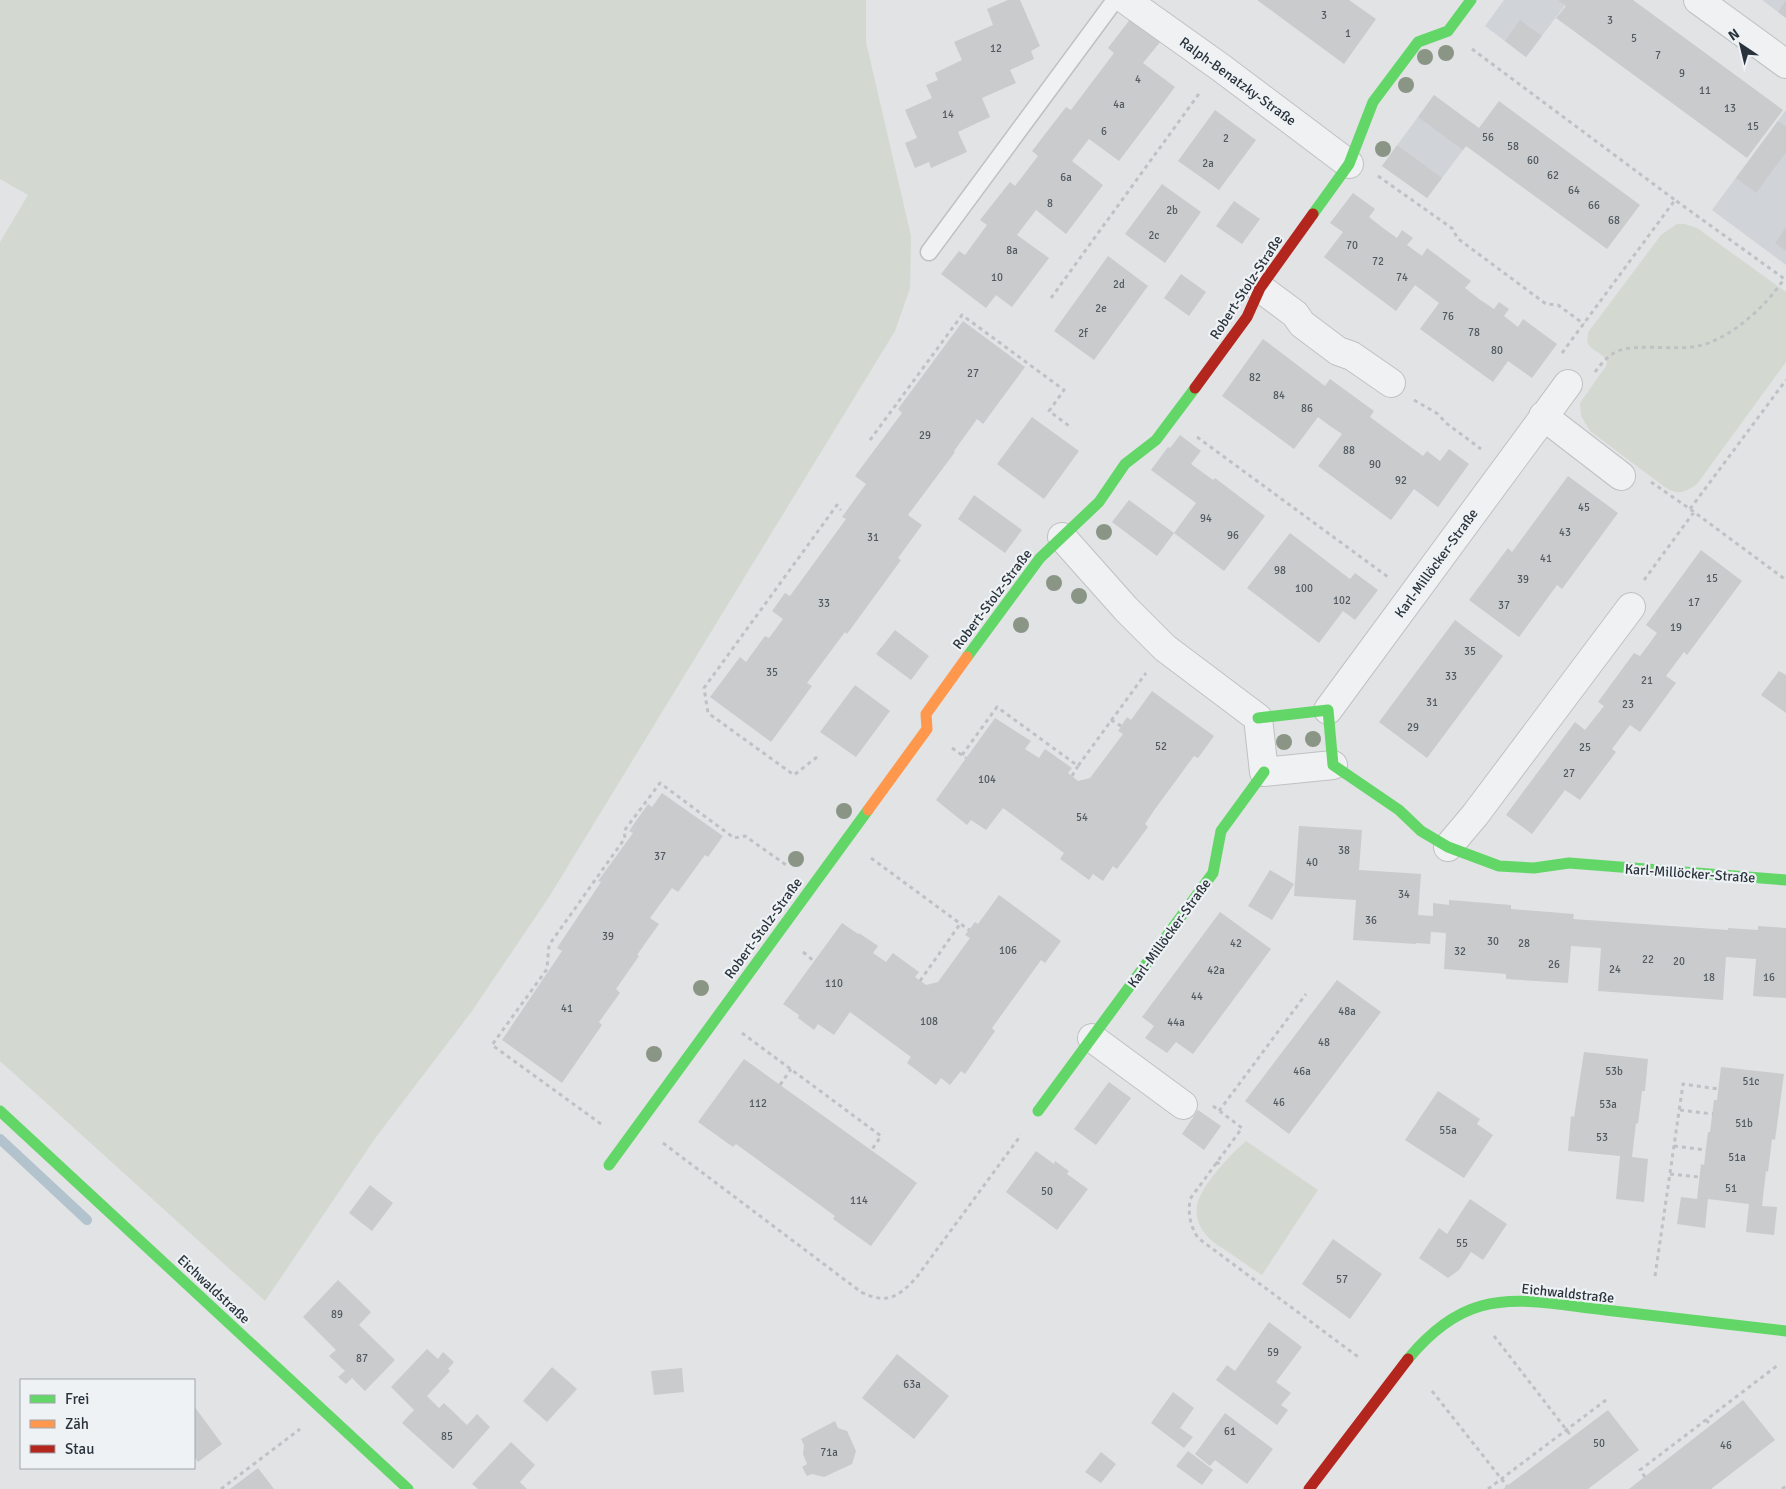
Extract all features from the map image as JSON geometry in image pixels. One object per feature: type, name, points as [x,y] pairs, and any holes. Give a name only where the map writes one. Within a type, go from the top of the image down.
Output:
[{"type":"street","name":"Ralph-Benatzky-Straße","points":[[1126,0],[1220,67],[1349,164]]},
{"type":"street","points":[[1448,31],[1471,0]]},
{"type":"street","points":[[1698,0],[1786,64]]},
{"type":"street","name":"Robert-Stolz-Straße","points":[[609,1165],[927,729],[926,714],[1040,558],[1098,502],[1125,464],[1156,440],[1247,317],[1260,288],[1349,164],[1374,102],[1412,49],[1418,42],[1448,31]]},
{"type":"street","points":[[1260,288],[1295,314],[1302,324],[1338,351],[1352,356],[1391,383]]},
{"type":"street","name":"Karl-Millöcker-Straße","points":[[1328,710],[1568,384]]},
{"type":"street","points":[[1543,416],[1621,476]]},
{"type":"street","points":[[1062,537],[1126,609],[1164,648],[1258,718],[1328,710],[1334,765],[1264,772],[1258,718]]},
{"type":"street","points":[[1448,847],[1475,815],[1631,607]]},
{"type":"street","name":"Karl-Millöcker-Straße","points":[[1334,765],[1399,810],[1420,831],[1448,847],[1499,866],[1534,868],[1569,863],[1786,880]]},
{"type":"street","name":"Karl-Millöcker-Straße","points":[[1038,1111],[1213,873],[1221,831],[1264,772]]},
{"type":"street","points":[[1092,1038],[1182,1105]]},
{"type":"street","name":"Eichwaldstraße","points":[[0,1111],[408,1489]]},
{"type":"street","name":"Eichwaldstraße","points":[[1309,1489],[1406,1359],[1444,1325],[1473,1308],[1516,1301],[1786,1332]]},
{"type":"lane","points":[[929,252],[1115,0]]},
{"type":"path","points":[[1448,31],[1785,280],[1762,306],[1735,328],[1699,346],[1618,351],[1608,357],[1589,381],[1568,384],[1556,361],[1675,200]]},
{"type":"path","points":[[1051,298],[1220,67]]},
{"type":"path","points":[[1349,164],[1370,170],[1453,229],[1457,238],[1546,304],[1558,305],[1584,324]]},
{"type":"path","points":[[870,440],[962,315],[1064,390],[1049,411],[1072,428]]},
{"type":"path","points":[[1690,509],[1786,380]]},
{"type":"path","points":[[1391,383],[1415,401],[1438,414],[1446,423],[1506,467]]},
{"type":"path","points":[[1172,419],[1413,594]]},
{"type":"path","points":[[1621,476],[1638,474],[1690,509],[1786,580]]},
{"type":"path","points":[[817,757],[794,775],[708,713],[704,688],[836,505],[840,510]]},
{"type":"path","points":[[1631,607],[1633,595],[1694,512]]},
{"type":"path","points":[[1072,776],[1164,648]]},
{"type":"path","points":[[962,755],[997,708],[1078,766]]},
{"type":"path","points":[[1111,720],[1121,726]]},
{"type":"path","points":[[626,1142],[492,1045],[547,969],[549,945],[625,838],[624,831],[660,783],[734,838],[745,836],[814,885]]},
{"type":"path","points":[[846,840],[969,930]]},
{"type":"path","points":[[920,981],[960,924]]},
{"type":"path","points":[[1219,1111],[1306,994]]},
{"type":"path","points":[[718,1015],[882,1136],[871,1151]]},
{"type":"path","points":[[780,1085],[791,1069]]},
{"type":"path","points":[[1655,1276],[1683,1084],[1718,1089]]},
{"type":"path","points":[[1182,1105],[1195,1094],[1242,1128],[1190,1199],[1188,1213],[1191,1226],[1198,1238],[1361,1359]]},
{"type":"path","points":[[1680,1110],[1713,1114]]},
{"type":"path","points":[[638,1125],[861,1292],[873,1298],[884,1298],[901,1294],[916,1278],[1038,1111]]},
{"type":"path","points":[[1674,1146],[1706,1150]]},
{"type":"path","points":[[1216,1162],[1222,1165]]},
{"type":"path","points":[[1670,1174],[1699,1177]]},
{"type":"path","points":[[1494,1336],[1572,1437]]},
{"type":"path","points":[[1645,1477],[1640,1470],[1778,1365]]},
{"type":"path","points":[[1432,1390],[1507,1486]]},
{"type":"path","points":[[1488,1489],[1606,1400]]},
{"type":"path","points":[[1706,1420],[1711,1425]]},
{"type":"path","points":[[220,1489],[303,1426]]},
{"type":"path","points":[[1782,1489],[1786,1486]]},
{"type":"shaded area","points":[[0,0],[866,0],[866,42],[911,236],[910,288],[895,331],[549,897],[472,1011],[376,1137],[265,1301],[0,1061],[0,242],[28,195],[0,179]]},
{"type":"shaded area","points":[[1504,0],[1569,0],[1526,57],[1485,26]]},
{"type":"shaded area","points":[[1762,0],[1786,0],[1786,18]]},
{"type":"shaded area","points":[[1434,95],[1466,146],[1427,198],[1382,166]]},
{"type":"shaded area","points":[[1786,110],[1786,265],[1712,210]]},
{"type":"shaded area","points":[[1677,224],[1685,224],[1697,228],[1786,292],[1786,362],[1697,484],[1685,491],[1675,492],[1666,488],[1590,431],[1581,416],[1580,403],[1606,366],[1607,361],[1590,346],[1587,337],[1589,331],[1661,235]]},
{"type":"shaded area","points":[[1246,1141],[1318,1190],[1262,1275],[1210,1239],[1200,1227],[1197,1219],[1197,1206],[1204,1189],[1232,1154]]},
{"type":"building","points":[[1008,0],[1020,0],[1040,46],[1031,51],[1034,59],[1010,70],[1016,83],[982,98],[990,117],[958,132],[967,152],[931,168],[929,162],[915,168],[905,143],[917,138],[905,110],[932,98],[926,85],[938,80],[935,73],[962,60],[954,42],[993,25],[987,9]]},
{"type":"building","points":[[1257,0],[1349,0],[1376,19],[1344,64]]},
{"type":"building","points":[[1558,0],[1633,0],[1783,110],[1747,158],[1556,18],[1566,6]]},
{"type":"building","points":[[1786,0],[1786,18],[1778,12]]},
{"type":"building","points":[[1131,18],[1161,41],[1143,63],[1175,87],[1119,161],[1089,139],[1072,161],[1103,185],[1066,234],[1036,210],[1017,235],[1049,258],[1012,307],[996,295],[986,308],[941,274],[959,251],[965,255],[987,225],[980,220],[1010,182],[1015,186],[1038,156],[1032,151],[1066,107],[1071,110],[1114,53],[1108,48]]},
{"type":"building","points":[[1520,20],[1542,36],[1526,57],[1505,41]]},
{"type":"building","points":[[1434,95],[1479,128],[1499,101],[1640,205],[1607,249],[1466,146],[1463,150],[1418,117]]},
{"type":"building","points":[[1215,110],[1256,140],[1219,190],[1178,161]]},
{"type":"building","points":[[1778,121],[1786,127],[1786,152],[1756,193],[1736,178]]},
{"type":"building","points":[[1397,145],[1442,178],[1427,198],[1382,166]]},
{"type":"building","points":[[1162,184],[1201,212],[1165,263],[1125,234]]},
{"type":"building","points":[[1353,193],[1375,209],[1369,217],[1383,228],[1397,238],[1402,230],[1413,238],[1407,245],[1422,256],[1427,248],[1471,281],[1465,288],[1479,299],[1494,309],[1499,302],[1509,309],[1504,316],[1518,327],[1523,319],[1557,344],[1532,378],[1508,361],[1493,382],[1420,329],[1439,303],[1415,285],[1396,311],[1324,257],[1343,232],[1330,223]]},
{"type":"building","points":[[1234,201],[1260,219],[1242,244],[1216,226]]},
{"type":"building","points":[[1786,227],[1786,251],[1775,243]]},
{"type":"building","points":[[1108,256],[1148,286],[1094,360],[1054,331]]},
{"type":"building","points":[[1181,274],[1206,292],[1189,316],[1164,298]]},
{"type":"building","points":[[963,321],[1025,367],[983,424],[977,419],[908,515],[922,525],[898,558],[901,560],[847,634],[845,632],[807,683],[812,686],[771,742],[710,697],[740,657],[746,662],[765,636],[769,638],[783,619],[772,611],[785,593],[790,596],[846,519],[842,517],[866,484],[855,476],[902,413],[898,409]]},
{"type":"building","points":[[1263,339],[1325,386],[1330,379],[1374,411],[1370,417],[1423,456],[1427,451],[1440,461],[1449,449],[1469,464],[1438,507],[1414,489],[1391,520],[1318,466],[1342,434],[1318,417],[1294,449],[1222,396]]},
{"type":"building","points":[[1032,417],[1079,451],[1044,499],[997,464]]},
{"type":"building","points":[[1180,435],[1201,451],[1191,464],[1213,480],[1215,478],[1265,516],[1224,571],[1174,533],[1196,503],[1151,470],[1168,447],[1170,448]]},
{"type":"building","points":[[1568,476],[1618,513],[1562,589],[1557,585],[1519,637],[1469,600],[1508,548],[1512,552]]},
{"type":"building","points":[[974,495],[1022,530],[1005,553],[958,519]]},
{"type":"building","points":[[1129,500],[1174,533],[1157,556],[1112,522]]},
{"type":"building","points":[[1290,533],[1350,579],[1355,573],[1378,590],[1355,620],[1343,611],[1319,643],[1247,588]]},
{"type":"building","points":[[1701,550],[1742,581],[1687,655],[1684,652],[1666,676],[1676,683],[1640,732],[1630,725],[1612,749],[1616,752],[1580,800],[1565,790],[1532,834],[1506,815],[1575,722],[1585,730],[1604,706],[1598,702],[1634,653],[1640,656],[1657,633],[1646,625]]},
{"type":"building","points":[[1455,620],[1503,656],[1427,758],[1379,722]]},
{"type":"building","points":[[895,630],[929,656],[911,680],[876,654]]},
{"type":"building","points":[[1779,671],[1786,675],[1786,713],[1761,695]]},
{"type":"building","points":[[855,685],[890,711],[856,757],[820,732]]},
{"type":"building","points":[[1152,691],[1214,736],[1198,758],[1194,756],[1155,809],[1145,824],[1148,827],[1117,869],[1113,866],[1103,881],[1093,874],[1089,880],[1060,859],[1064,853],[1003,808],[986,830],[971,820],[967,825],[936,800],[995,718],[1031,741],[1025,749],[1039,758],[1045,749],[1072,768],[1068,773],[1078,781],[1090,778],[1123,734],[1118,731],[1127,717],[1131,720]]},
{"type":"building","points":[[662,793],[723,836],[708,857],[705,855],[678,892],[672,888],[650,918],[659,924],[616,989],[620,993],[599,1022],[602,1025],[562,1083],[502,1040],[562,951],[557,948],[601,882],[598,881],[633,833],[629,831],[648,804],[652,807]]},
{"type":"building","points":[[1299,826],[1362,830],[1359,870],[1421,874],[1418,915],[1433,916],[1433,903],[1449,905],[1449,900],[1511,905],[1511,909],[1574,914],[1573,919],[1728,930],[1728,928],[1758,930],[1758,926],[1786,928],[1786,998],[1753,996],[1756,959],[1726,957],[1723,1000],[1598,991],[1601,948],[1571,946],[1568,983],[1506,979],[1506,974],[1444,969],[1446,933],[1431,932],[1430,944],[1353,940],[1356,900],[1294,896]]},
{"type":"building","points":[[1270,870],[1294,884],[1272,920],[1248,906]]},
{"type":"building","points":[[999,895],[1061,941],[1045,963],[1041,960],[992,1028],[995,1031],[965,1074],[961,1071],[950,1085],[941,1078],[936,1085],[907,1063],[911,1057],[850,1012],[834,1035],[818,1024],[814,1030],[798,1018],[799,1015],[783,1004],[842,923],[878,946],[873,953],[886,962],[893,953],[919,972],[915,977],[926,985],[938,982],[970,938],[965,935],[975,922],[978,924]]},
{"type":"building","points":[[1220,912],[1271,949],[1193,1054],[1176,1042],[1167,1053],[1145,1038],[1154,1026],[1142,1017]]},
{"type":"building","points":[[1337,980],[1381,1012],[1289,1134],[1245,1101]]},
{"type":"building","points":[[1584,1052],[1648,1059],[1645,1091],[1642,1091],[1632,1157],[1648,1159],[1644,1202],[1616,1199],[1620,1156],[1568,1151],[1571,1116],[1574,1117]]},
{"type":"building","points":[[744,1059],[917,1183],[871,1246],[833,1219],[835,1216],[736,1144],[733,1147],[698,1122]]},
{"type":"building","points":[[1721,1067],[1784,1074],[1775,1140],[1772,1139],[1762,1206],[1777,1207],[1774,1235],[1746,1232],[1749,1204],[1708,1199],[1705,1228],[1677,1224],[1681,1197],[1697,1199],[1701,1164],[1704,1165],[1714,1100],[1717,1100]]},
{"type":"building","points":[[1109,1082],[1131,1098],[1096,1145],[1074,1129]]},
{"type":"building","points":[[1438,1091],[1480,1119],[1477,1124],[1493,1135],[1464,1178],[1405,1140]]},
{"type":"building","points":[[1198,1110],[1221,1126],[1204,1150],[1182,1134]]},
{"type":"building","points":[[1036,1151],[1054,1164],[1055,1161],[1069,1171],[1067,1174],[1088,1189],[1057,1230],[1006,1192]]},
{"type":"building","points":[[370,1185],[393,1203],[372,1231],[349,1213]]},
{"type":"building","points":[[1470,1199],[1507,1224],[1483,1260],[1471,1252],[1459,1270],[1448,1278],[1419,1258],[1439,1228],[1447,1234]]},
{"type":"building","points":[[1333,1239],[1382,1274],[1350,1319],[1302,1284]]},
{"type":"building","points":[[338,1280],[371,1312],[359,1325],[395,1360],[365,1391],[352,1378],[346,1384],[338,1377],[345,1371],[329,1356],[336,1350],[303,1317]]},
{"type":"building","points":[[1269,1322],[1302,1347],[1276,1382],[1291,1393],[1281,1405],[1288,1410],[1277,1425],[1216,1380],[1227,1365],[1235,1371]]},
{"type":"building","points":[[427,1349],[438,1359],[443,1352],[454,1362],[448,1369],[450,1371],[427,1396],[439,1408],[444,1403],[467,1425],[477,1414],[490,1427],[453,1469],[402,1423],[414,1410],[391,1387]]},
{"type":"building","points":[[897,1354],[949,1396],[914,1439],[862,1398]]},
{"type":"building","points":[[552,1367],[577,1389],[547,1422],[523,1401]]},
{"type":"building","points":[[682,1368],[684,1392],[654,1395],[651,1371]]},
{"type":"building","points":[[1173,1392],[1194,1408],[1180,1428],[1193,1437],[1184,1448],[1151,1423]]},
{"type":"building","points":[[1743,1400],[1775,1440],[1711,1489],[1629,1489]]},
{"type":"building","points":[[195,1407],[222,1444],[198,1462],[195,1458]]},
{"type":"building","points":[[1608,1410],[1639,1450],[1588,1489],[1503,1489]]},
{"type":"building","points":[[1225,1413],[1273,1449],[1247,1484],[1215,1460],[1210,1466],[1195,1454]]},
{"type":"building","points":[[835,1421],[838,1428],[847,1431],[856,1451],[852,1464],[824,1477],[812,1474],[807,1476],[802,1467],[807,1464],[803,1454],[804,1445],[801,1439]]},
{"type":"building","points":[[511,1442],[535,1465],[520,1482],[527,1489],[478,1489],[472,1484]]},
{"type":"building","points":[[1188,1451],[1213,1470],[1202,1485],[1176,1466]]},
{"type":"building","points":[[1101,1452],[1116,1464],[1101,1483],[1085,1472]]},
{"type":"building","points":[[258,1468],[274,1489],[230,1489]]},
{"type":"waterway","points":[[0,1139],[87,1220]]},
{"type":"traffic: fast","points":[[1313,214],[1349,164],[1373,102],[1418,42],[1448,31],[1471,0]]},
{"type":"traffic: fast","points":[[967,657],[1040,558],[1099,502],[1125,464],[1156,440],[1195,388]]},
{"type":"traffic: fast","points":[[1258,718],[1328,710],[1333,765],[1399,810],[1421,831],[1448,847],[1499,866],[1534,868],[1569,863],[1786,880]]},
{"type":"traffic: fast","points":[[1038,1111],[1213,873],[1221,831],[1264,772]]},
{"type":"traffic: fast","points":[[609,1165],[868,810]]},
{"type":"traffic: fast","points":[[0,1111],[408,1489]]},
{"type":"traffic: fast","points":[[1408,1359],[1432,1334],[1460,1314],[1481,1306],[1511,1301],[1559,1304],[1786,1331]]},
{"type":"traffic: slow","points":[[868,810],[927,729],[926,714],[967,657]]},
{"type":"traffic: jam","points":[[1195,388],[1247,317],[1260,288],[1313,214]]},
{"type":"traffic: jam","points":[[1309,1489],[1408,1359]]}]
